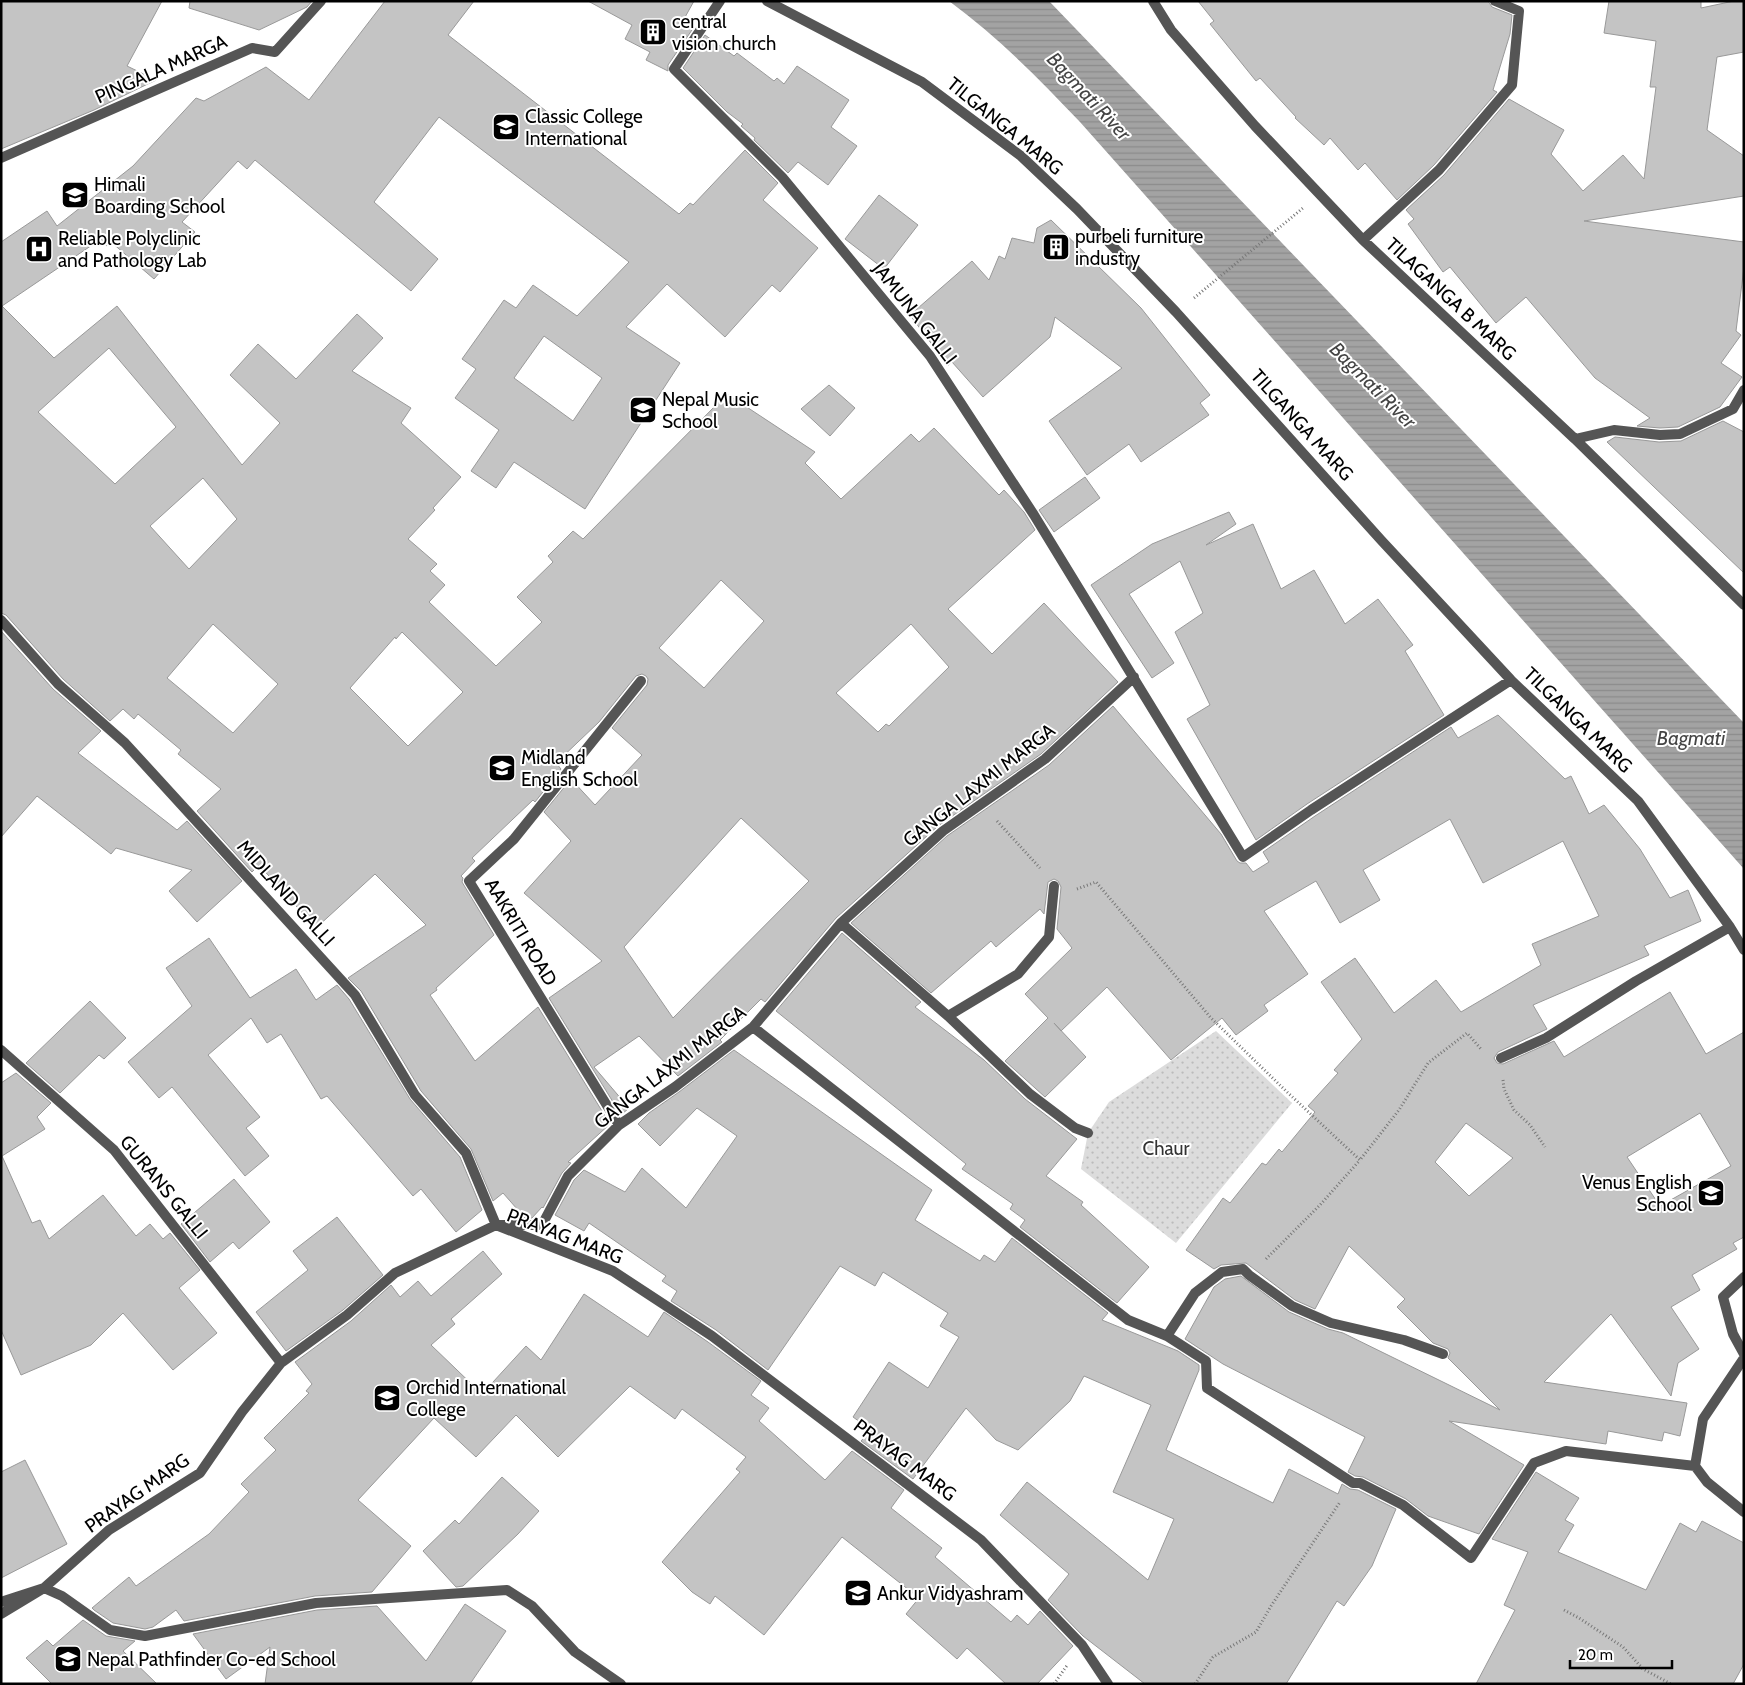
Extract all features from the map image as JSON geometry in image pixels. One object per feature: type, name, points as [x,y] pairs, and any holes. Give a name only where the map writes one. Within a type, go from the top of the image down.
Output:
[{"type":"street","name":"PINGALA MARGA","points":[[1,158],[252,48],[274,52],[320,1]]},
{"type":"street","name":"JAMUNA GALLI","points":[[720,1],[674,69],[782,177],[930,356],[1034,515],[1134,677]]},
{"type":"street","name":"TILGANGA MARG","points":[[767,1],[922,82],[1021,156],[1077,209],[1176,312],[1381,540],[1511,680],[1638,801],[1730,927],[1744,950]]},
{"type":"street","name":"TILAGANGA B MARG","points":[[1153,1],[1171,30],[1242,111],[1363,240],[1575,439],[1744,605]]},
{"type":"street","points":[[1363,240],[1439,170],[1512,85],[1519,11],[1495,1]]},
{"type":"street","points":[[1575,439],[1614,430],[1660,435],[1680,434],[1733,409],[1744,390]]},
{"type":"street","name":"MIDLAND GALLI","points":[[1,620],[58,684],[125,743],[355,995],[415,1095],[466,1153],[496,1225]]},
{"type":"street","points":[[1134,677],[1243,857],[1311,810],[1511,680]]},
{"type":"street","name":"GANGA LAXMI MARGA","points":[[496,1225],[542,1225],[568,1176],[619,1126],[675,1087],[753,1027],[841,923],[943,831],[1045,759],[1134,677]]},
{"type":"street","name":"AAKRITI ROAD","points":[[619,1126],[469,881],[514,839],[641,680]]},
{"type":"street","points":[[948,1016],[1018,974],[1049,938],[1054,886]]},
{"type":"street","points":[[841,923],[948,1016],[1030,1094],[1075,1128],[1088,1133]]},
{"type":"street","points":[[1501,1058],[1546,1038],[1628,986],[1730,927]]},
{"type":"street","points":[[753,1027],[1128,1320],[1167,1336],[1206,1361],[1206,1388],[1353,1483],[1360,1483],[1402,1505],[1471,1558],[1534,1463],[1566,1452],[1695,1466]]},
{"type":"street","name":"GURANS GALLI","points":[[1,1050],[114,1150],[281,1363]]},
{"type":"street","name":"PRAYAG MARG","points":[[1,1614],[44,1588],[109,1530],[200,1473],[242,1412],[281,1363],[347,1315],[395,1273],[496,1225],[613,1271],[712,1336],[981,1540],[1082,1645],[1108,1684]]},
{"type":"street","points":[[1167,1336],[1195,1293],[1222,1272],[1243,1268],[1249,1275],[1292,1306],[1331,1323],[1404,1340],[1443,1354]]},
{"type":"street","points":[[1744,1277],[1723,1297],[1733,1334],[1744,1354]]},
{"type":"street","points":[[1744,1358],[1703,1419],[1695,1466],[1706,1482],[1744,1512]]},
{"type":"street","points":[[1,1602],[44,1588],[62,1596],[110,1630],[145,1636],[316,1603],[507,1590],[532,1606],[575,1652],[621,1684]]},
{"type":"path","points":[[1200,293],[1281,226]]},
{"type":"path","points":[[981,804],[1028,853],[1062,895],[1096,882],[1211,1018],[1360,1160]]},
{"type":"path","points":[[1249,1275],[1320,1205],[1360,1160],[1399,1110],[1428,1063],[1468,1032],[1479,1048],[1501,1058],[1504,1089],[1514,1110],[1530,1125],[1545,1147]]},
{"type":"path","points":[[1195,1684],[1213,1657],[1256,1632],[1271,1606],[1353,1483]]},
{"type":"path","points":[[1564,1610],[1623,1647],[1643,1669],[1671,1684]]},
{"type":"green space","name":"Chaur","points":[[1216,1031],[1292,1103],[1176,1243],[1081,1169],[1088,1133],[1109,1102]]},
{"type":"water","name":"Bagmati","points":[[949,1],[1049,1],[1744,723],[1744,869],[1080,122],[1001,44]]},
{"type":"building","points":[[1,1],[162,1],[127,66],[156,80],[94,110],[1,149]]},
{"type":"building","points":[[190,1],[312,1],[307,7],[259,30],[189,8]]},
{"type":"building","points":[[385,1],[474,1],[448,35],[679,214],[690,203],[693,205],[745,150],[778,183],[763,200],[818,248],[780,292],[772,285],[725,337],[667,284],[626,327],[680,363],[585,509],[514,462],[496,488],[471,471],[499,430],[455,398],[476,369],[462,359],[504,300],[516,308],[533,285],[577,316],[629,262],[439,117],[374,202],[438,259],[411,291],[255,160],[247,169],[238,161],[182,222],[195,232],[154,279],[111,242],[106,246],[101,239],[2,306],[54,358],[117,306],[242,465],[280,423],[230,375],[258,344],[296,379],[357,314],[383,338],[352,371],[411,408],[401,423],[461,477],[433,508],[435,510],[408,539],[437,564],[430,571],[445,585],[429,602],[496,666],[542,622],[517,597],[553,562],[548,556],[573,531],[583,539],[727,394],[815,452],[805,463],[841,499],[911,434],[919,442],[934,428],[999,495],[1004,490],[1024,512],[1035,530],[948,609],[992,654],[1044,603],[1118,682],[1041,754],[938,826],[836,918],[765,1002],[761,999],[720,1040],[722,1042],[678,1076],[639,1036],[594,1067],[629,1108],[621,1115],[549,998],[602,961],[524,893],[571,841],[544,812],[571,779],[595,805],[642,755],[612,728],[647,685],[648,679],[646,676],[642,674],[636,676],[599,722],[556,763],[561,769],[535,802],[533,800],[472,858],[475,861],[461,876],[463,878],[462,882],[494,935],[430,995],[475,1061],[538,1007],[610,1124],[568,1162],[571,1163],[562,1173],[543,1208],[532,1218],[525,1218],[503,1193],[493,1201],[471,1149],[421,1091],[361,991],[348,978],[426,925],[375,874],[316,928],[259,865],[252,872],[197,811],[221,789],[178,754],[181,750],[138,714],[134,719],[123,709],[110,721],[63,679],[6,615],[1,613],[1,242],[47,211],[57,226],[133,166],[196,98],[204,101],[266,67],[309,100]],"holes":[[[544,336],[602,378],[573,421],[514,378]],[[109,348],[176,427],[115,484],[38,412]],[[203,478],[237,519],[189,569],[150,526]],[[721,580],[764,621],[704,688],[659,648]],[[213,624],[278,684],[233,733],[167,678]],[[911,624],[949,667],[889,726],[886,724],[878,732],[836,693]],[[402,632],[463,692],[408,746],[350,688],[395,637],[396,639]],[[741,818],[809,881],[673,1018],[624,947]]]},
{"type":"building","name":"central vision church","points":[[588,1],[694,1],[684,19],[694,27],[668,65],[668,71],[646,60],[650,52],[625,39],[632,25]]},
{"type":"building","points":[[1198,1],[1488,1],[1492,7],[1512,15],[1510,34],[1493,90],[1497,92],[1434,165],[1397,200],[1365,163],[1358,170],[1330,138],[1324,145],[1295,118],[1260,78],[1256,81],[1210,24],[1214,21]]},
{"type":"building","points":[[1609,1],[1701,1],[1701,8],[1734,1],[1744,1],[1744,52],[1717,57],[1707,130],[1744,156],[1744,196],[1584,221],[1744,242],[1744,267],[1736,331],[1741,335],[1721,363],[1742,377],[1720,407],[1678,427],[1637,426],[1650,418],[1595,378],[1526,297],[1496,323],[1450,267],[1443,272],[1408,224],[1414,219],[1406,210],[1444,175],[1509,99],[1564,130],[1551,154],[1583,191],[1623,155],[1644,179],[1656,87],[1650,87],[1656,41],[1604,33]]},
{"type":"building","points":[[705,35],[734,56],[737,53],[774,81],[777,78],[784,84],[797,66],[849,100],[831,127],[857,146],[828,185],[798,162],[788,173],[741,126],[743,124],[727,112],[683,68]]},
{"type":"building","points":[[879,195],[918,225],[884,269],[845,239]]},
{"type":"building","points":[[1051,220],[1141,308],[1210,395],[1200,403],[1209,415],[1141,462],[1129,444],[1087,475],[1049,421],[1122,368],[1055,317],[1050,337],[983,397],[952,362],[948,366],[910,315],[972,261],[989,280],[999,256],[1005,259],[1012,238],[1034,243],[1037,228]]},
{"type":"building","points":[[829,385],[855,408],[830,436],[801,409]]},
{"type":"building","points":[[1723,421],[1744,432],[1744,573],[1607,442],[1615,437],[1659,442],[1681,441]]},
{"type":"building","points":[[1085,477],[1100,498],[1054,532],[1039,510]]},
{"type":"building","points":[[1229,512],[1236,524],[1206,545],[1253,524],[1281,589],[1314,570],[1345,624],[1378,599],[1413,645],[1405,651],[1444,715],[1307,804],[1256,840],[1187,719],[1210,705],[1175,632],[1203,613],[1180,561],[1129,594],[1174,663],[1152,678],[1091,585],[1152,544]]},
{"type":"building","points":[[1,631],[53,689],[101,731],[78,753],[177,830],[187,821],[242,881],[197,922],[169,891],[192,870],[116,848],[111,854],[37,796],[1,837]]},
{"type":"building","points":[[1113,706],[1221,834],[1237,861],[1246,863],[1253,872],[1269,862],[1263,852],[1451,727],[1458,738],[1498,715],[1565,779],[1571,776],[1589,814],[1604,805],[1640,849],[1670,898],[1688,890],[1701,921],[1644,946],[1649,955],[1533,1005],[1547,1029],[1498,1052],[1494,1058],[1497,1063],[1503,1064],[1554,1041],[1564,1057],[1670,992],[1706,1054],[1744,1032],[1744,1237],[1733,1243],[1737,1249],[1692,1275],[1700,1290],[1671,1307],[1699,1349],[1678,1363],[1671,1396],[1611,1314],[1544,1382],[1687,1403],[1680,1436],[1664,1432],[1662,1441],[1608,1431],[1606,1444],[1449,1421],[1524,1465],[1479,1534],[1428,1516],[1406,1499],[1363,1477],[1355,1476],[1348,1472],[1365,1437],[1223,1364],[1185,1339],[1214,1287],[1225,1279],[1241,1276],[1289,1312],[1328,1329],[1343,1333],[1500,1410],[1448,1358],[1450,1353],[1448,1349],[1433,1343],[1397,1307],[1405,1299],[1349,1246],[1315,1309],[1295,1300],[1246,1263],[1221,1265],[1214,1269],[1186,1250],[1223,1198],[1230,1203],[1262,1163],[1266,1165],[1279,1149],[1282,1152],[1315,1112],[1308,1106],[1338,1073],[1334,1070],[1362,1039],[1321,982],[1355,958],[1394,1013],[1436,980],[1461,1012],[1541,965],[1532,944],[1599,916],[1563,841],[1483,883],[1450,819],[1363,870],[1380,900],[1340,923],[1316,881],[1264,911],[1308,974],[1264,1005],[1268,1011],[1236,1035],[1222,1018],[1171,1060],[1107,987],[1061,1031],[1086,1057],[1045,1097],[1005,1061],[1048,1018],[1025,994],[1072,948],[1057,929],[1061,887],[1058,881],[1054,879],[1048,882],[1044,914],[1040,909],[996,947],[991,941],[931,993],[851,923],[947,836],[1049,765]],"holes":[[[1700,1113],[1731,1166],[1660,1206],[1627,1157]],[[1466,1123],[1513,1158],[1469,1196],[1435,1162]]]},
{"type":"building","points":[[842,933],[921,1002],[915,1007],[984,1060],[1025,1099],[1077,1139],[1046,1176],[1083,1202],[1081,1205],[1149,1267],[1117,1303],[1020,1227],[1025,1220],[1010,1209],[1013,1204],[962,1169],[966,1164],[776,1011]]},
{"type":"building","points":[[209,938],[250,998],[296,969],[316,1000],[337,985],[349,999],[410,1099],[460,1157],[482,1210],[456,1232],[421,1189],[413,1196],[327,1096],[321,1099],[281,1034],[267,1043],[251,1018],[208,1055],[260,1117],[246,1128],[269,1156],[245,1176],[172,1087],[159,1098],[128,1062],[192,1006],[166,968]]},
{"type":"building","points":[[90,1001],[126,1038],[104,1059],[99,1055],[60,1093],[26,1063]]},
{"type":"building","points":[[734,1050],[932,1190],[915,1220],[980,1261],[984,1255],[995,1262],[1012,1238],[1108,1313],[1102,1320],[1178,1351],[1199,1365],[1199,1370],[1166,1450],[1273,1503],[1289,1469],[1338,1494],[1342,1484],[1396,1509],[1372,1566],[1344,1606],[1337,1601],[1286,1684],[1145,1684],[1083,1636],[1048,1600],[1069,1574],[1000,1515],[1027,1482],[1148,1580],[1174,1519],[1113,1492],[1151,1405],[1084,1376],[1070,1401],[1018,1450],[996,1440],[966,1408],[913,1479],[861,1441],[871,1430],[853,1417],[889,1362],[928,1388],[959,1337],[940,1326],[948,1313],[883,1272],[875,1286],[840,1266],[768,1370],[716,1330],[671,1301],[677,1291],[662,1281],[666,1276],[589,1223],[584,1231],[555,1215],[574,1180],[584,1170],[625,1192],[642,1168],[686,1208],[737,1136],[697,1108],[660,1146],[638,1124],[649,1113]]},
{"type":"building","points":[[16,1073],[51,1103],[37,1117],[45,1129],[2,1156],[32,1223],[40,1220],[49,1239],[103,1195],[136,1236],[150,1224],[163,1239],[170,1233],[200,1270],[179,1288],[217,1333],[173,1370],[123,1313],[91,1345],[21,1375],[1,1330],[1,1083]]},
{"type":"building","points":[[234,1179],[270,1222],[239,1249],[233,1242],[210,1262],[181,1224]]},
{"type":"building","points":[[337,1217],[383,1275],[343,1310],[286,1351],[256,1312],[308,1270],[293,1251]]},
{"type":"building","points":[[483,1251],[502,1274],[451,1319],[455,1324],[431,1345],[482,1394],[526,1346],[541,1360],[584,1294],[648,1337],[664,1312],[761,1381],[751,1395],[769,1408],[759,1421],[825,1480],[852,1451],[904,1490],[891,1508],[942,1548],[935,1557],[1011,1622],[1017,1615],[1028,1625],[1040,1611],[1073,1646],[1037,1684],[1006,1684],[967,1648],[957,1659],[906,1614],[919,1598],[842,1537],[764,1635],[715,1596],[710,1604],[692,1592],[662,1562],[740,1472],[736,1469],[746,1457],[682,1409],[675,1419],[630,1386],[558,1457],[516,1415],[476,1457],[434,1418],[358,1500],[411,1546],[372,1592],[315,1596],[184,1621],[176,1610],[153,1627],[145,1629],[113,1623],[92,1608],[129,1577],[136,1586],[209,1534],[249,1492],[241,1484],[276,1450],[264,1438],[309,1393],[306,1391],[312,1384],[295,1362],[351,1321],[391,1285],[400,1297],[418,1281],[431,1296]]},
{"type":"building","points":[[25,1460],[67,1544],[1,1578],[1,1472]]},
{"type":"building","points":[[1536,1472],[1579,1498],[1565,1520],[1574,1525],[1558,1552],[1646,1590],[1680,1523],[1696,1532],[1702,1521],[1744,1543],[1744,1664],[1733,1684],[1476,1684],[1515,1610],[1504,1605],[1528,1552],[1492,1539]]},
{"type":"building","points":[[502,1477],[539,1511],[518,1534],[463,1586],[456,1587],[423,1551],[455,1520],[459,1524]]},
{"type":"building","points":[[465,1604],[506,1631],[470,1684],[265,1684],[270,1647],[226,1679],[193,1634],[317,1610],[377,1606],[426,1661]]},
{"type":"building","points":[[83,1620],[106,1636],[135,1641],[123,1651],[157,1684],[52,1684],[26,1658],[47,1640],[53,1646]]},
{"type":"place","name":"central vision church","points":[[653,32]]},
{"type":"place","name":"Classic College International","points":[[506,127]]},
{"type":"place","name":"Himali Boarding School","points":[[75,195]]},
{"type":"place","name":"purbeli furniture industry","points":[[1056,247]]},
{"type":"place","name":"Reliable Polyclinic and Pathology Lab","points":[[39,249]]},
{"type":"place","name":"Nepal Music School","points":[[643,410]]},
{"type":"place","name":"Midland English School","points":[[502,768]]},
{"type":"place","name":"Venus English School","points":[[1711,1193]]},
{"type":"place","name":"Orchid International College","points":[[387,1398]]},
{"type":"place","name":"Ankur Vidyashram","points":[[858,1593]]},
{"type":"place","name":"Nepal Pathfinder Co-ed School","points":[[68,1659]]},
{"type":"water label","name":"Bagmati River","points":[[1089,96]]},
{"type":"water label","name":"Bagmati River","points":[[1373,385]]}]
